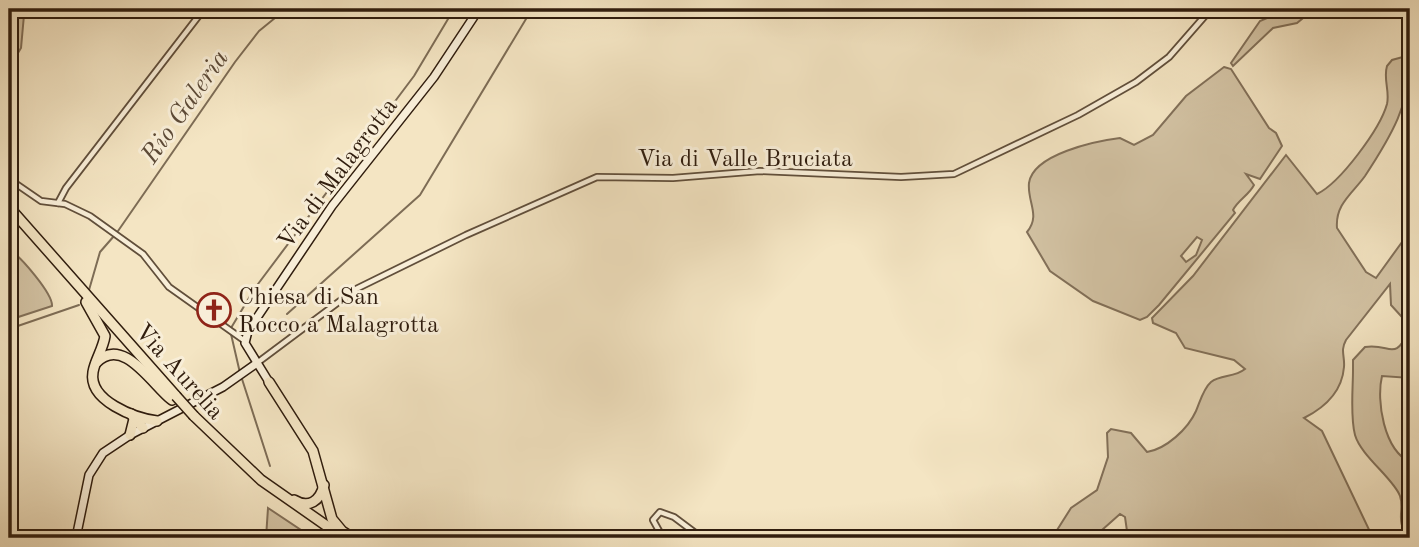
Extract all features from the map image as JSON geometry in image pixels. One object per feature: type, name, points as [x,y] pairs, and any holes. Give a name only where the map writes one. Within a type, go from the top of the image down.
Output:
[{"type":"highway","name":"Via Aurelia","points":[[9,207],[90,304],[246,475],[333,538]]},
{"type":"highway","name":"Via Aurelia","points":[[9,216],[70,280]]},
{"type":"highway","points":[[90,304],[105,336],[93,378],[97,391],[134,416],[143,428]]},
{"type":"highway","points":[[95,365],[102,358],[112,355],[130,359],[174,398]]},
{"type":"highway","points":[[269,382],[306,436],[324,484],[332,519],[342,531],[353,538]]},
{"type":"highway","points":[[134,416],[157,421]]},
{"type":"highway","points":[[130,435],[135,426],[134,416]]},
{"type":"highway","name":"Via Aurelia","points":[[192,418],[251,472],[344,538]]},
{"type":"highway","points":[[251,472],[304,504],[318,500],[324,484]]},
{"type":"main road","name":"Via di Malagrotta","points":[[245,341],[248,331],[332,206],[428,84],[479,9]]},
{"type":"main road","points":[[245,341],[269,382]]},
{"type":"main road","points":[[76,538],[93,467],[108,449],[223,387],[257,363]]},
{"type":"street","points":[[58,203],[66,188],[204,9]]},
{"type":"street","name":"Via di Valle Bruciata","points":[[257,363],[356,289],[466,235],[597,177],[673,178],[779,171],[901,177],[954,174],[1069,120],[1136,82],[1169,57],[1211,9]]},
{"type":"street","points":[[9,179],[41,201],[79,209],[107,227],[152,263],[169,287],[245,341]]},
{"type":"street","points":[[663,538],[653,521],[655,515],[660,512],[673,516],[702,538]]},
{"type":"shaded area","points":[[9,9],[18,9],[24,15],[21,48],[9,68]]},
{"type":"shaded area","points":[[59,9],[107,9],[106,15],[88,18]]},
{"type":"shaded area","points":[[1289,9],[1314,9],[1297,23],[1273,28],[1233,66],[1231,63],[1260,21]]},
{"type":"shaded area","points":[[1410,55],[1407,88],[1398,119],[1365,176],[1342,205],[1337,228],[1366,272],[1376,278],[1410,231],[1410,326],[1391,305],[1390,284],[1346,340],[1343,347],[1343,376],[1336,391],[1325,404],[1304,418],[1322,431],[1373,538],[1147,538],[1147,535],[1128,538],[1125,517],[1120,514],[1093,538],[1052,538],[1071,508],[1097,490],[1108,457],[1107,433],[1111,429],[1131,433],[1147,452],[1162,447],[1188,425],[1211,382],[1245,369],[1234,360],[1185,348],[1176,333],[1153,323],[1152,318],[1193,276],[1286,155],[1317,194],[1337,179],[1358,154],[1383,115],[1388,99],[1387,66],[1392,60]]},
{"type":"shaded area","points":[[1224,67],[1231,69],[1269,128],[1276,133],[1282,146],[1260,179],[1246,174],[1254,185],[1235,206],[1235,213],[1159,305],[1140,320],[1093,301],[1050,271],[1027,232],[1033,220],[1029,183],[1033,173],[1042,164],[1067,151],[1120,138],[1134,145],[1153,135],[1186,96]],"holes":[[[1197,237],[1202,240],[1196,255],[1186,262],[1181,256]]]},
{"type":"shaded area","points":[[10,250],[42,285],[52,306],[9,320]]},
{"type":"shaded area","points":[[1410,330],[1410,378],[1382,376],[1380,398],[1388,436],[1401,456],[1410,462],[1410,535],[1402,526],[1401,501],[1397,489],[1358,443],[1353,428],[1352,403],[1353,360],[1365,347],[1395,349]]},
{"type":"shaded area","points":[[268,508],[313,538],[266,538]]},
{"type":"waterway","name":"Rio Galeria","points":[[118,231],[235,62],[259,31],[286,9]]},
{"type":"waterway","points":[[231,328],[255,288],[414,76],[454,9]]},
{"type":"waterway","points":[[287,314],[420,195],[532,9]]},
{"type":"waterway","name":"Rio Galeria","points":[[89,290],[100,252],[114,236]]},
{"type":"waterway","name":"Rio Galeria","points":[[9,329],[79,305]]},
{"type":"waterway","points":[[231,334],[240,373]]},
{"type":"waterway","points":[[242,379],[270,466]]},
{"type":"place","name":"Chiesa di San Rocco a Malagrotta","points":[[214,310]]}]
